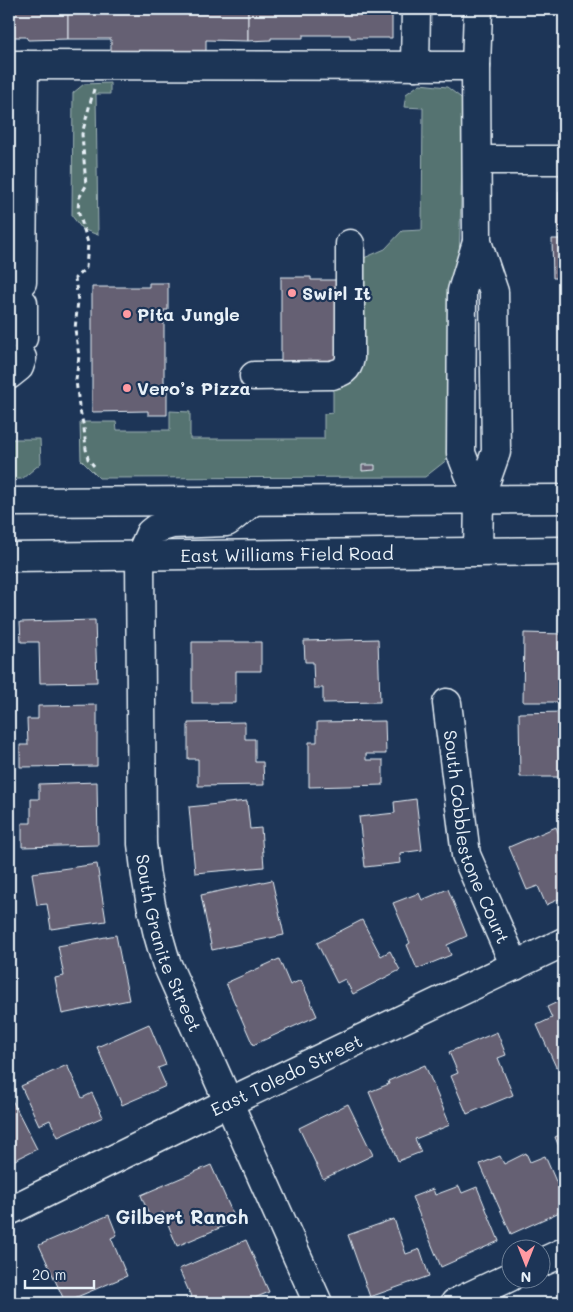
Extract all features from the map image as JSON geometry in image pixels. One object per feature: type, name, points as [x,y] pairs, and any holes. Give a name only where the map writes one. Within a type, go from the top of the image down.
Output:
[{"type":"street","points":[[415,66],[416,9]]},
{"type":"street","points":[[478,9],[476,66],[477,242],[494,292],[496,452],[479,500],[478,552]]},
{"type":"street","points":[[18,357],[22,292],[16,65],[476,66]]},
{"type":"street","points":[[477,160],[564,160]]},
{"type":"street","points":[[254,376],[332,376],[343,372],[347,367],[350,358],[350,244]]},
{"type":"street","points":[[9,502],[564,499]]},
{"type":"street","points":[[140,556],[150,533],[155,529],[172,524],[227,522],[253,501]]},
{"type":"street","name":"East Williams Field Road","points":[[9,557],[564,551]]},
{"type":"street","name":"South Granite Street","points":[[140,556],[142,844],[145,881],[153,922],[166,962],[318,1303]]},
{"type":"street","name":"South Cobblestone Court","points":[[447,704],[466,855],[515,966]]},
{"type":"street","name":"East Toledo Street","points":[[9,1212],[230,1102],[564,942]]},
{"type":"street","points":[[550,1258],[564,1252]]},
{"type":"street","points":[[455,1303],[500,1282]]},
{"type":"path","points":[[94,466],[88,459],[76,380],[79,356],[75,329],[78,301],[75,278],[86,268],[88,243],[78,210],[79,198],[86,186],[82,134],[92,97],[96,65]]},
{"type":"green space","points":[[110,83],[110,94],[96,94],[98,235],[82,229],[72,216],[73,93],[84,84]]},
{"type":"green space","points":[[420,84],[447,87],[464,100],[453,455],[425,477],[99,478],[81,460],[80,422],[116,422],[117,430],[170,430],[170,411],[190,412],[190,439],[324,439],[324,414],[333,413],[333,385],[357,266],[364,258],[385,249],[402,231],[422,230],[423,108],[404,107],[406,94]]},
{"type":"green space","points":[[9,439],[40,439],[41,463],[22,479],[9,479]]},
{"type":"building","points":[[9,9],[68,9],[68,39],[28,40],[26,37],[9,37]]},
{"type":"building","points":[[68,9],[248,9],[248,41],[206,40],[206,51],[186,51],[186,54],[131,54],[131,51],[111,51],[111,39],[68,39]]},
{"type":"building","points":[[248,9],[392,9],[392,38],[350,38],[350,35],[303,35],[303,38],[271,38],[271,40],[248,41]]},
{"type":"building","points":[[559,191],[564,191],[564,230],[558,230]]},
{"type":"building","points":[[552,239],[564,239],[564,278],[553,278]]},
{"type":"building","points":[[281,277],[311,277],[311,280],[343,280],[342,361],[281,362]]},
{"type":"building","points":[[149,283],[168,283],[168,310],[164,310],[164,389],[167,389],[167,415],[148,415],[148,411],[92,412],[92,287],[149,287]]},
{"type":"building","points":[[362,465],[375,465],[375,470],[362,471]]},
{"type":"building","points":[[95,620],[97,682],[40,683],[39,642],[21,642],[20,622]]},
{"type":"building","points":[[524,633],[564,634],[564,702],[523,702]]},
{"type":"building","points":[[378,639],[380,702],[323,703],[323,688],[314,688],[313,662],[305,662],[304,641]]},
{"type":"building","points":[[192,642],[261,642],[261,671],[236,671],[236,703],[192,703]]},
{"type":"building","points":[[97,705],[97,766],[20,767],[20,745],[28,745],[27,719],[38,719],[38,706]]},
{"type":"building","points":[[564,712],[564,777],[520,777],[519,713]]},
{"type":"building","points":[[385,721],[386,754],[366,754],[366,760],[383,760],[383,785],[309,787],[309,742],[317,742],[317,722]]},
{"type":"building","points":[[245,722],[245,739],[255,739],[255,762],[263,762],[264,785],[198,786],[198,759],[188,759],[188,723]]},
{"type":"building","points":[[97,782],[98,845],[22,847],[22,823],[31,823],[31,799],[39,799],[39,784]]},
{"type":"building","points":[[416,799],[422,850],[400,853],[401,863],[365,867],[359,817],[395,813],[394,802]]},
{"type":"building","points":[[247,801],[250,829],[261,828],[264,867],[195,873],[189,807]]},
{"type":"building","points":[[556,827],[564,848],[564,897],[546,905],[538,886],[527,890],[509,847]]},
{"type":"building","points":[[97,864],[106,921],[51,929],[47,904],[37,905],[32,873]]},
{"type":"building","points":[[272,880],[284,935],[212,950],[201,895]]},
{"type":"building","points":[[448,889],[467,936],[447,945],[451,955],[417,969],[407,945],[410,943],[393,903],[419,893],[422,900]]},
{"type":"building","points":[[362,920],[381,956],[390,951],[400,970],[353,994],[345,979],[337,983],[317,943]]},
{"type":"building","points":[[116,935],[129,1000],[62,1014],[55,978],[64,976],[58,946]]},
{"type":"building","points":[[279,959],[290,985],[301,980],[317,1016],[253,1045],[226,983]]},
{"type":"building","points":[[564,999],[564,1063],[556,1067],[537,1025],[552,1018],[547,1007]]},
{"type":"building","points":[[149,1024],[166,1065],[158,1068],[166,1086],[122,1105],[97,1047]]},
{"type":"building","points":[[497,1032],[506,1055],[498,1058],[513,1095],[467,1114],[451,1076],[458,1073],[449,1052]]},
{"type":"building","points":[[67,1065],[82,1098],[92,1093],[103,1117],[58,1137],[50,1120],[39,1125],[21,1086]]},
{"type":"building","points":[[425,1065],[450,1125],[415,1139],[421,1152],[398,1161],[369,1092],[389,1084],[388,1081]]},
{"type":"building","points":[[11,1098],[37,1149],[9,1163],[9,1099]]},
{"type":"building","points":[[348,1104],[373,1155],[323,1179],[299,1128]]},
{"type":"building","points":[[564,1133],[564,1159],[555,1137]]},
{"type":"building","points":[[526,1153],[530,1162],[545,1156],[564,1200],[564,1210],[511,1234],[480,1164],[500,1156],[504,1164]]},
{"type":"building","points":[[211,1165],[236,1221],[177,1246],[163,1212],[150,1218],[141,1195]]},
{"type":"building","points":[[459,1186],[462,1193],[477,1187],[499,1241],[441,1267],[412,1197],[433,1189],[435,1195]]},
{"type":"building","points":[[109,1215],[117,1235],[111,1238],[127,1276],[65,1302],[39,1245]]},
{"type":"building","points":[[394,1219],[406,1254],[420,1249],[429,1276],[370,1297],[348,1235]]},
{"type":"building","points":[[246,1240],[269,1292],[243,1303],[194,1303],[179,1269]]},
{"type":"building","points":[[130,1299],[132,1303],[118,1303]]},
{"type":"place","name":"Swirl It","points":[[292,293]]},
{"type":"place","name":"Pita Jungle","points":[[127,314]]},
{"type":"place","name":"Vero’s Pizza","points":[[127,388]]},
{"type":"district","name":"Gilbert Ranch","points":[[182,1216]]}]
